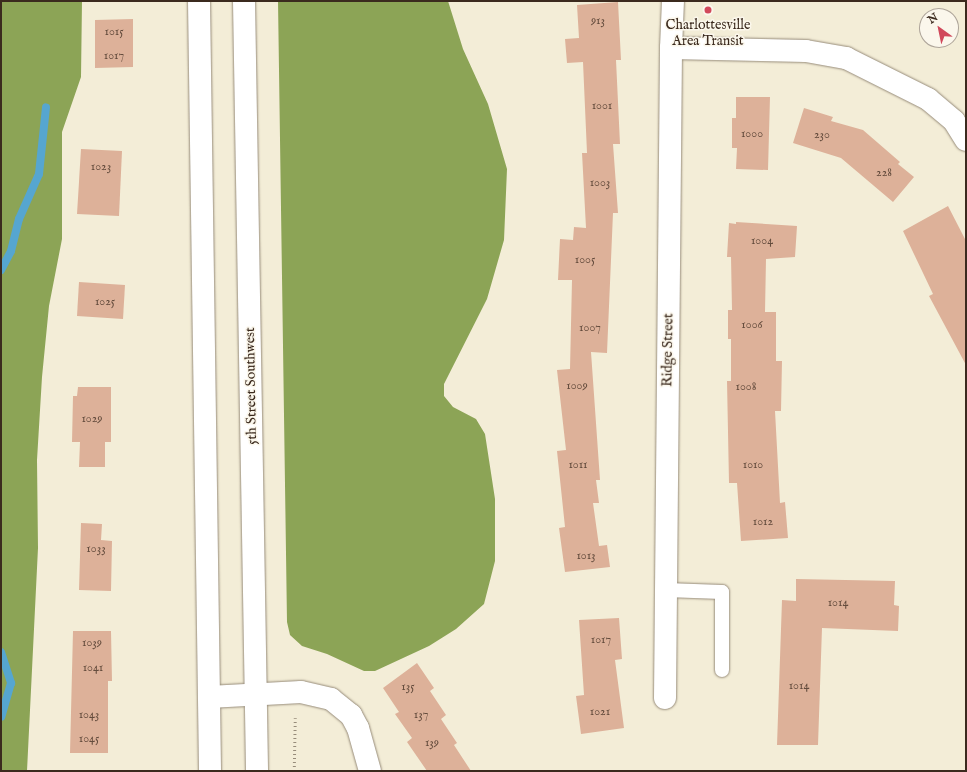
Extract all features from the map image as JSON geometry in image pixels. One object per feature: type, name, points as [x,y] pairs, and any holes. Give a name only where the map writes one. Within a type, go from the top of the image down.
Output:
[{"type":"main road","points":[[199,1],[210,771]]},
{"type":"main road","name":"5th Street Southwest","points":[[244,1],[257,771]]},
{"type":"main road","name":"Ridge Street","points":[[665,698],[671,48],[673,1]]},
{"type":"main road","points":[[671,48],[806,51],[846,58],[928,99],[954,121],[966,140]]},
{"type":"main road","points":[[209,697],[256,693],[302,692],[331,699],[351,715],[358,728],[370,771]]},
{"type":"lane","points":[[666,590],[722,592],[722,670]]},
{"type":"path","points":[[294,771],[294,719],[297,716]]},
{"type":"green space","points":[[1,1],[82,1],[81,77],[62,132],[62,239],[49,306],[42,377],[37,460],[38,548],[27,771],[1,771]]},
{"type":"green space","points":[[278,1],[448,1],[463,49],[488,104],[507,169],[504,240],[487,299],[444,384],[444,396],[453,407],[476,419],[485,434],[495,499],[495,561],[484,604],[456,629],[429,646],[375,671],[364,671],[327,654],[302,646],[290,635],[287,622]]},
{"type":"building","points":[[618,2],[621,60],[616,60],[620,144],[613,144],[618,213],[613,213],[607,353],[591,352],[600,480],[596,480],[599,503],[593,503],[599,546],[607,545],[610,567],[565,572],[559,528],[565,527],[557,451],[566,450],[557,370],[570,369],[572,280],[558,280],[560,239],[573,240],[574,227],[586,228],[582,153],[587,153],[583,62],[567,63],[565,39],[579,38],[577,5]]},
{"type":"building","points":[[133,19],[133,67],[95,68],[95,20]]},
{"type":"building","points":[[736,97],[770,97],[768,170],[736,169],[737,148],[732,148],[732,118],[736,118]]},
{"type":"building","points":[[804,108],[833,117],[831,121],[863,130],[900,162],[898,164],[914,177],[893,202],[841,158],[793,143]]},
{"type":"building","points":[[81,149],[122,151],[119,216],[77,214]]},
{"type":"building","points":[[948,206],[966,241],[966,365],[929,296],[933,294],[903,231]]},
{"type":"building","points":[[736,222],[797,226],[795,257],[766,259],[765,312],[776,312],[776,361],[782,361],[781,411],[775,411],[780,503],[785,502],[788,538],[741,541],[737,483],[729,483],[727,381],[731,381],[731,339],[728,339],[728,310],[732,310],[731,257],[727,257],[729,223],[736,224]]},
{"type":"building","points":[[79,282],[125,285],[123,319],[77,316]]},
{"type":"building","points":[[78,387],[111,387],[111,442],[105,442],[105,467],[79,467],[80,442],[72,442],[73,396],[77,396]]},
{"type":"building","points":[[81,523],[102,524],[101,540],[112,541],[111,591],[79,590]]},
{"type":"building","points":[[796,579],[895,581],[894,605],[899,606],[898,631],[822,628],[818,745],[777,745],[782,600],[796,601]]},
{"type":"building","points":[[619,618],[622,659],[615,660],[624,728],[581,734],[576,696],[584,695],[579,620]]},
{"type":"building","points":[[73,631],[111,631],[112,681],[108,681],[108,753],[70,753]]},
{"type":"building","points":[[417,663],[434,688],[430,691],[446,715],[441,719],[457,743],[454,745],[471,771],[427,771],[407,742],[412,738],[395,714],[399,712],[383,688]]},
{"type":"waterway","points":[[1,270],[11,251],[19,219],[39,174],[46,107]]},
{"type":"waterway","points":[[1,652],[11,683],[1,717]]},
{"type":"place","name":"Charlottesville Area Transit","points":[[708,10]]}]
